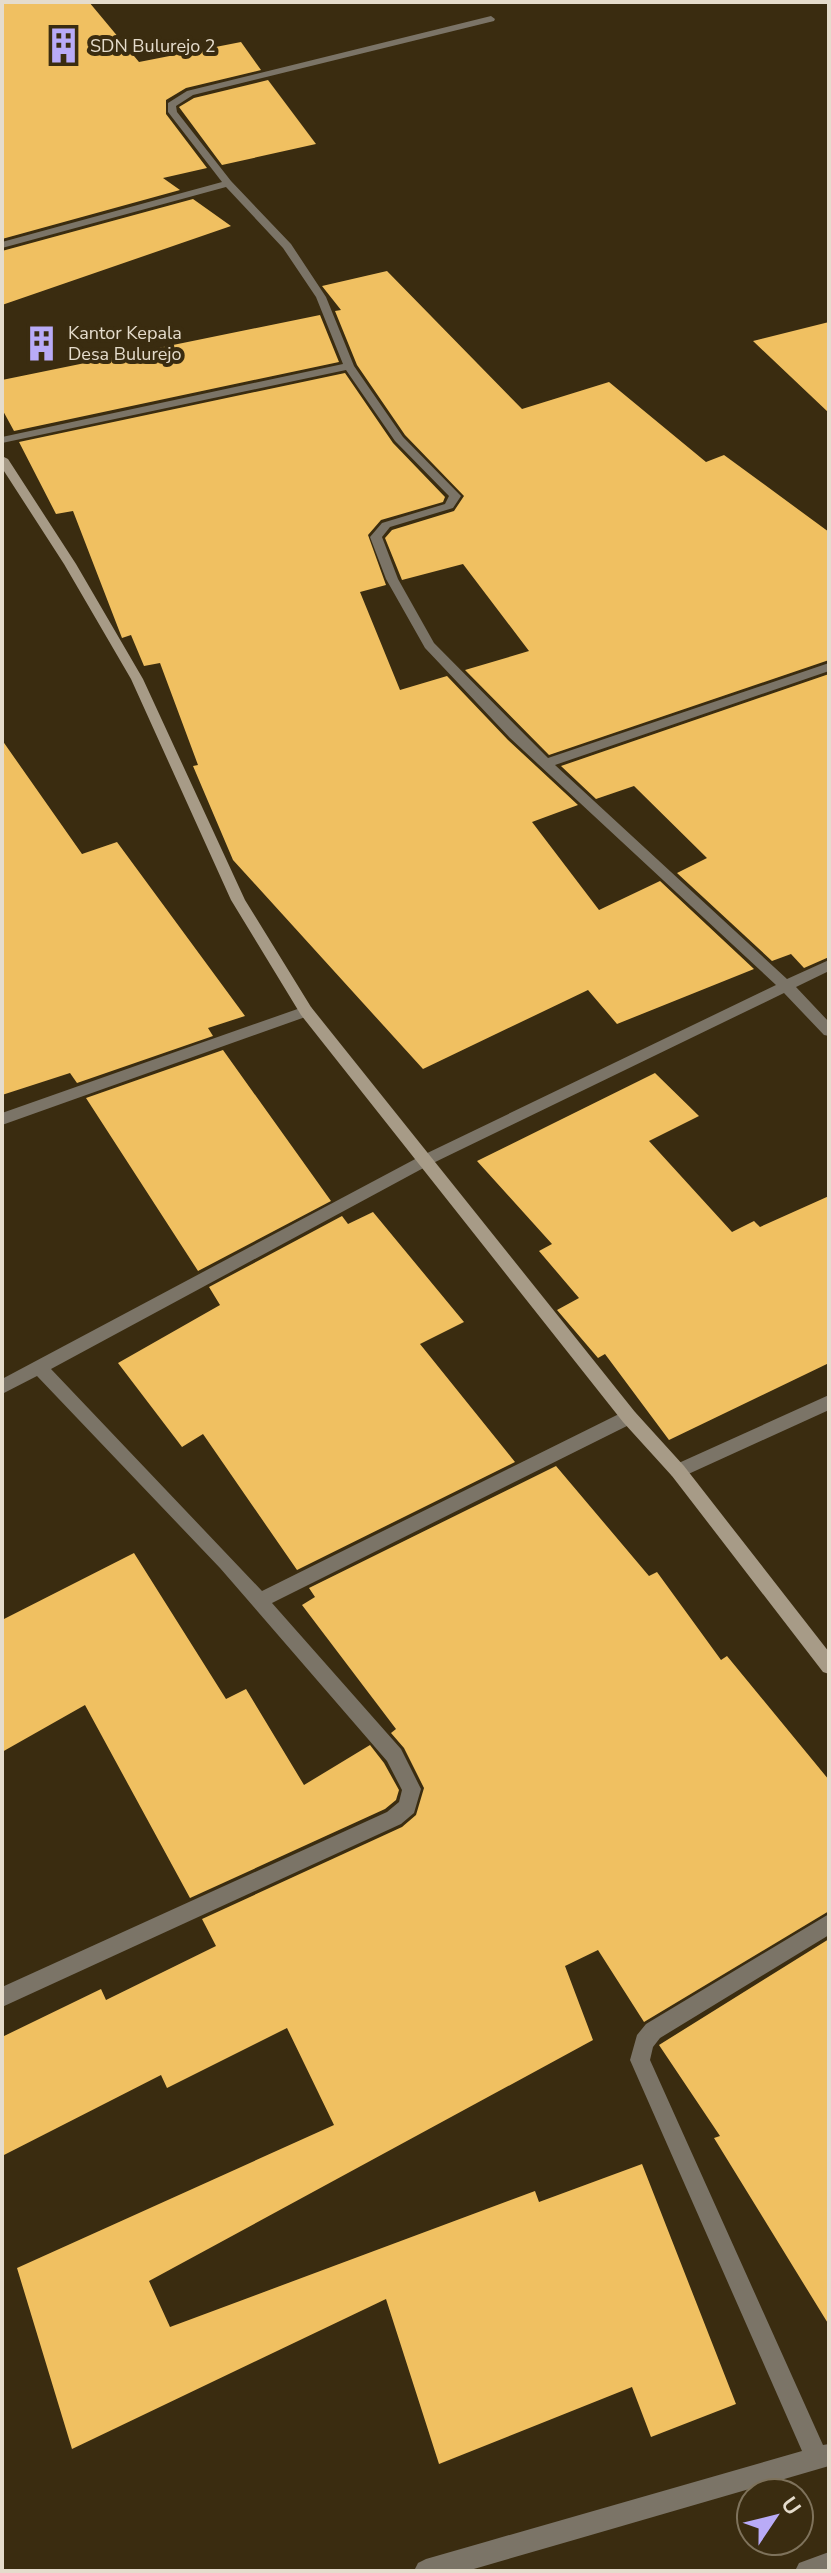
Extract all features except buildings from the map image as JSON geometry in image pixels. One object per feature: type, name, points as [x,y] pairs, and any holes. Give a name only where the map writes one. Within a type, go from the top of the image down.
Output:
[{"type":"street","points":[[491,19],[181,96],[171,105],[173,112],[228,183],[287,246],[321,297],[349,366],[399,439],[455,496],[449,506],[386,525],[376,537],[392,579],[429,645],[515,735],[786,986],[829,1031]]},
{"type":"street","points":[[2,245],[228,183]]},
{"type":"street","points":[[2,440],[349,366]]},
{"type":"street","points":[[2,459],[70,564],[137,679],[238,900],[306,1011],[629,1417],[678,1471],[829,1666]]},
{"type":"street","points":[[546,763],[829,667]]},
{"type":"street","points":[[2,1387],[424,1161],[829,965]]},
{"type":"street","points":[[2,1119],[306,1011]]},
{"type":"street","points":[[2,1997],[394,1818],[407,1807],[412,1789],[394,1755],[259,1601],[39,1367]]},
{"type":"street","points":[[678,1471],[829,1402]]},
{"type":"street","points":[[259,1601],[629,1417]]},
{"type":"street","points":[[426,2571],[823,2456],[640,2060],[644,2042],[653,2031],[829,1924]]},
{"type":"street","points":[[807,2571],[829,2564]]},
{"type":"place","name":"SDN Bulurejo 2","points":[[64,46]]},
{"type":"place","name":"Kantor Kepala Desa Bulurejo","points":[[42,343]]}]
